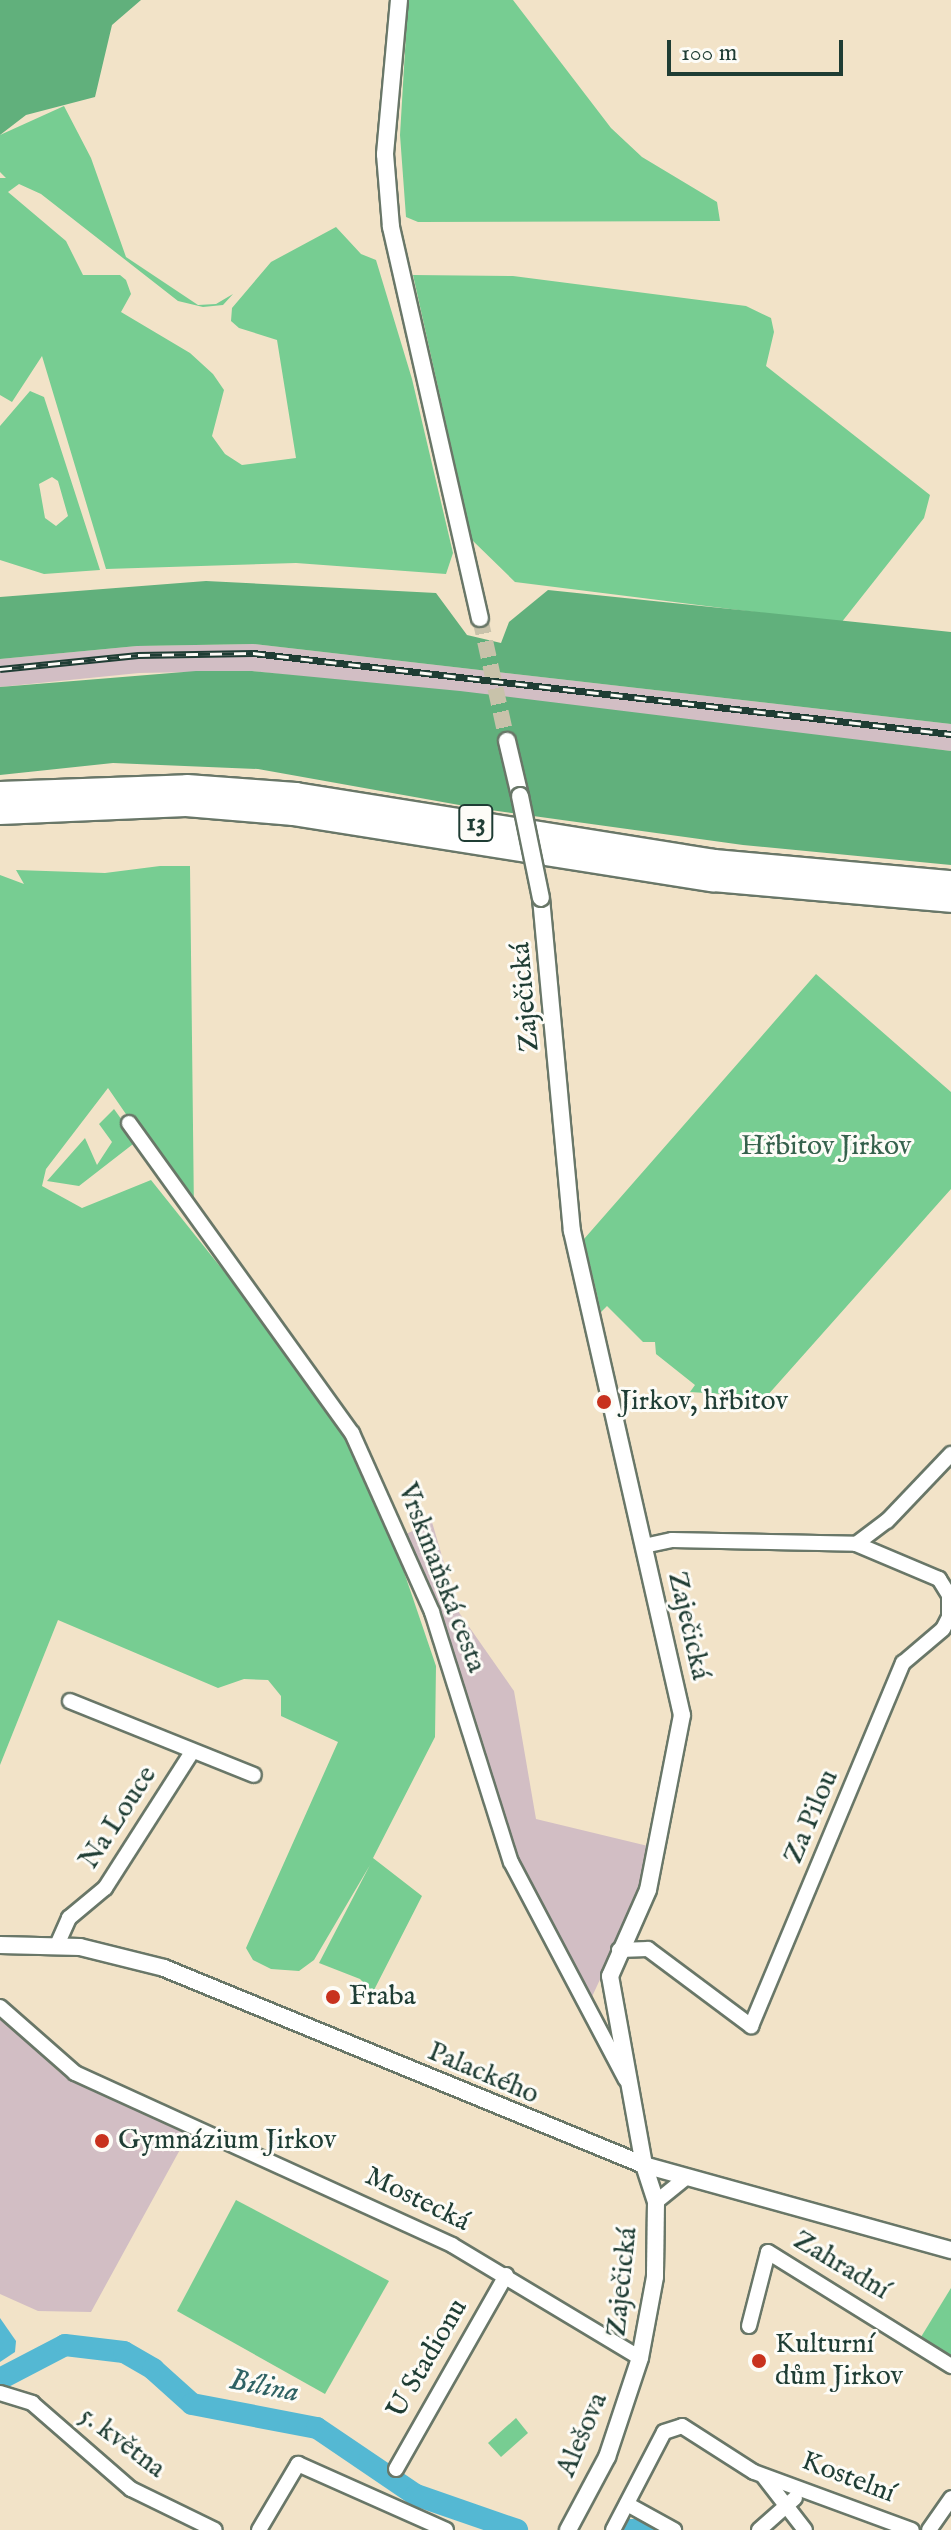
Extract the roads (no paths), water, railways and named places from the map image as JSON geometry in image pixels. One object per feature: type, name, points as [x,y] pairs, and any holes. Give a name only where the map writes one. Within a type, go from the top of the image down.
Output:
[{"type":"highway","name":"13","points":[[0,793],[187,786],[296,794],[714,861],[951,882]]},
{"type":"highway","name":"13","points":[[0,813],[186,805],[294,814],[713,880],[951,901]]},
{"type":"street","points":[[399,0],[385,154],[391,227],[480,618]]},
{"type":"street","name":"Zaječická","points":[[507,741],[541,898],[572,1231],[682,1715],[648,1890],[610,1976],[611,1999],[632,2091],[644,2165],[656,2202],[655,2277],[640,2358]]},
{"type":"street","name":"Vrskmaňská cesta","points":[[129,1123],[352,1433],[432,1612],[511,1862],[632,2091]]},
{"type":"street","points":[[644,1546],[672,1540],[856,1544],[887,1521],[951,1454]]},
{"type":"street","name":"Za Pilou","points":[[619,1950],[648,1949],[751,2026],[903,1663],[943,1629],[949,1617],[949,1595],[939,1579],[856,1544]]},
{"type":"street","name":"Na Louce","points":[[70,1701],[254,1775]]},
{"type":"street","name":"Na Louce","points":[[57,1945],[69,1918],[105,1888],[192,1752]]},
{"type":"street","name":"Palackého","points":[[0,1945],[57,1945],[103,1951],[186,1975],[644,2165],[951,2250]]},
{"type":"street","name":"Mostecká","points":[[0,2007],[75,2073],[362,2201],[506,2275],[640,2358]]},
{"type":"street","points":[[656,2202],[687,2177]]},
{"type":"street","name":"Zahradní","points":[[749,2326],[768,2252],[951,2366]]},
{"type":"street","name":"U Stadionu","points":[[396,2469],[506,2275]]},
{"type":"street","name":"Alešova","points":[[570,2527],[607,2457],[640,2358]]},
{"type":"street","name":"5. května","points":[[0,2393],[32,2403],[131,2489],[215,2530]]},
{"type":"street","name":"Kostelní","points":[[627,2504],[664,2432],[682,2426],[764,2477],[789,2505],[805,2530]]},
{"type":"street","points":[[259,2530],[298,2464],[446,2530]]},
{"type":"street","name":"Kostelní","points":[[764,2477],[808,2489],[912,2530]]},
{"type":"street","points":[[759,2530],[808,2489]]},
{"type":"street","points":[[929,2530],[951,2498]]},
{"type":"street","points":[[615,2526],[627,2504],[674,2530]]},
{"type":"water","points":[[0,2318],[16,2341],[15,2352],[0,2362]]},
{"type":"waterway","name":"Bílina","points":[[0,2379],[65,2345],[124,2352],[153,2369],[192,2404],[317,2428],[416,2495],[517,2530]]},
{"type":"waterway","name":"Bílina","points":[[621,2530],[647,2530]]},
{"type":"tunnel","points":[[480,618],[507,741]]},
{"type":"railway","points":[[0,669],[138,655],[253,653],[951,734]]},
{"type":"place","name":"Jirkov, hřbitov","points":[[604,1402]]},
{"type":"place","name":"Fraba","points":[[333,1997]]},
{"type":"place","name":"Gymnázium Jirkov","points":[[102,2141]]},
{"type":"place","name":"Kulturní dům Jirkov","points":[[759,2361]]},
{"type":"park label","name":"Hřbitov Jirkov","points":[[826,1147]]}]
